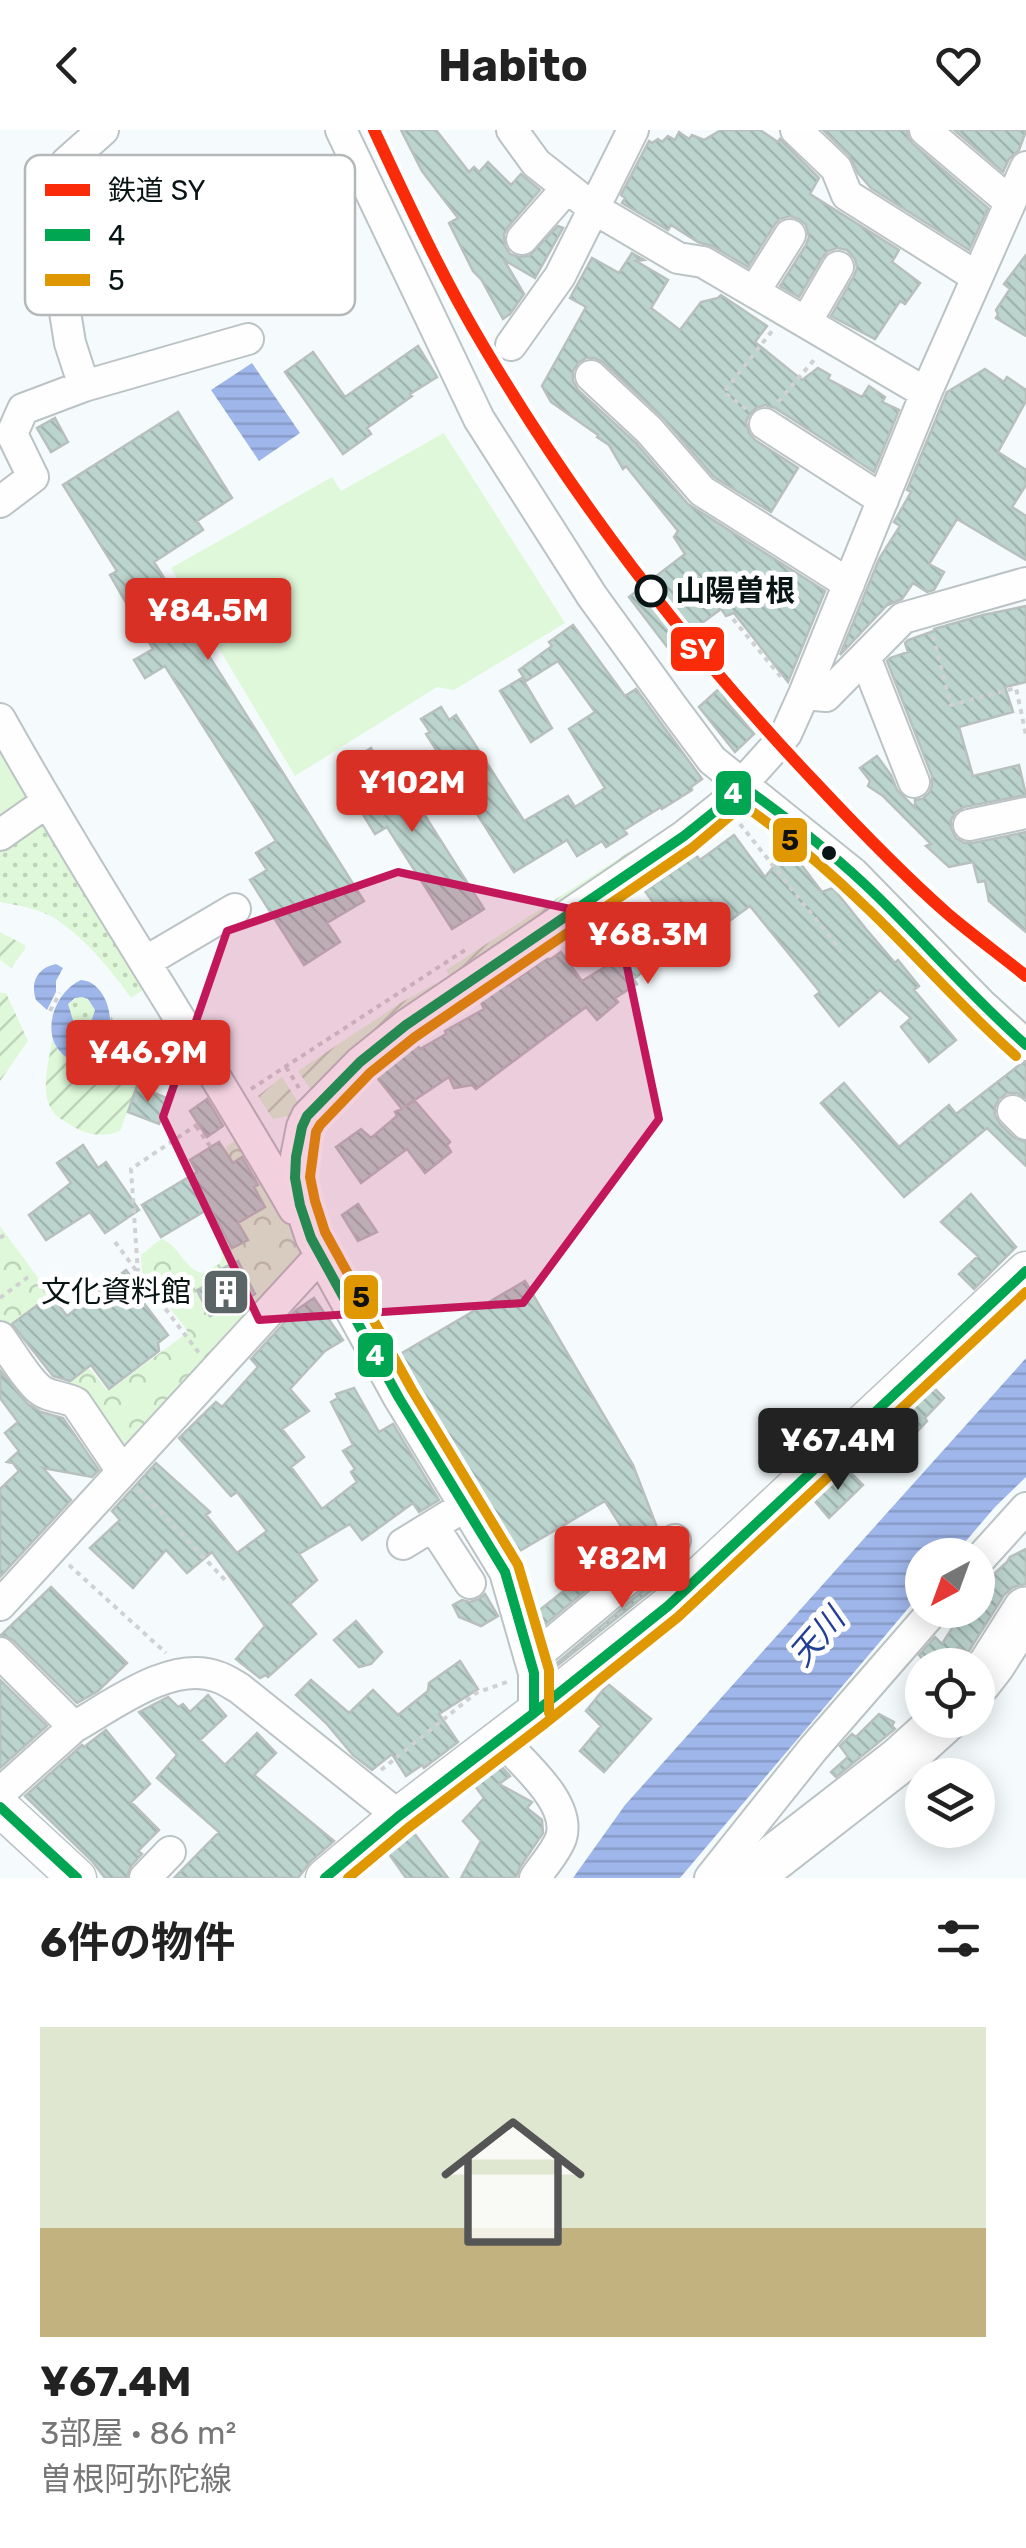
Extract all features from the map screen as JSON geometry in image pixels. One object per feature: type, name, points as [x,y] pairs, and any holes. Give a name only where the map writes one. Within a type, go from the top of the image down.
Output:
[{"type":"highway","points":[[995,1656],[1026,1610]]},
{"type":"highway","points":[[748,1878],[924,1738]]},
{"type":"main road","points":[[325,1878],[668,1606],[1026,1272]]},
{"type":"main road","points":[[0,1807],[77,1878]]},
{"type":"street","points":[[75,155],[103,130]]},
{"type":"street","points":[[341,130],[353,155]]},
{"type":"street","points":[[512,130],[536,163],[593,208],[678,258],[702,262],[926,393]]},
{"type":"street","points":[[511,345],[560,276],[633,130]]},
{"type":"street","points":[[796,130],[836,168],[848,195],[977,277]]},
{"type":"street","points":[[924,130],[1010,202]]},
{"type":"street","points":[[355,159],[479,419],[592,596],[712,760],[733,795],[772,806],[853,873],[980,1004],[1026,1045]]},
{"type":"street","points":[[316,1247],[300,1205],[296,1178],[302,1127],[313,1109],[360,1062],[406,1025],[445,981],[684,836],[733,795],[786,734],[926,393],[1026,167]]},
{"type":"street","points":[[522,239],[567,188]]},
{"type":"street","points":[[754,292],[790,236]]},
{"type":"street","points":[[797,317],[838,266]]},
{"type":"street","points":[[66,315],[84,386]]},
{"type":"street","points":[[0,502],[33,477],[12,434],[23,410],[84,386],[248,339]]},
{"type":"street","points":[[590,376],[649,430],[702,491],[849,584]]},
{"type":"street","points":[[764,424],[883,500]]},
{"type":"street","points":[[804,694],[826,696],[903,618],[1026,583]]},
{"type":"street","points":[[865,657],[914,782]]},
{"type":"street","points":[[0,719],[245,1124],[399,1398],[505,1572],[533,1666],[534,1714]]},
{"type":"street","points":[[0,835],[47,802]]},
{"type":"street","points":[[970,825],[1026,813]]},
{"type":"street","points":[[145,962],[234,909]]},
{"type":"street","points":[[245,1124],[270,1136],[302,1127]]},
{"type":"street","points":[[0,1605],[214,1373],[316,1247]]},
{"type":"street","points":[[0,1337],[38,1388],[76,1403],[122,1472]]},
{"type":"street","points":[[403,1544],[465,1506]]},
{"type":"street","points":[[995,1542],[1026,1508]]},
{"type":"street","points":[[433,1526],[470,1583]]},
{"type":"street","points":[[533,1666],[675,1540]]},
{"type":"street","points":[[710,1878],[824,1736],[918,1628]]},
{"type":"street","points":[[0,1653],[74,1727]]},
{"type":"street","points":[[0,1794],[74,1727],[164,1677],[188,1673],[216,1675],[239,1688],[399,1816]]},
{"type":"street","points":[[500,1740],[558,1803],[562,1817],[560,1839],[534,1878]]},
{"type":"street","points":[[145,1878],[170,1852]]},
{"type":"path","points":[[797,317],[724,392],[764,424],[783,394],[834,339]]},
{"type":"path","points":[[926,612],[951,705],[1016,688],[1026,735]]},
{"type":"path","points":[[733,619],[789,686],[804,694]]},
{"type":"path","points":[[733,795],[840,952]]},
{"type":"path","points":[[50,1011],[60,993]]},
{"type":"path","points":[[138,1273],[131,1168],[197,1125],[210,1146]]},
{"type":"path","points":[[115,1242],[214,1373]]},
{"type":"path","points":[[0,1298],[32,1274]]},
{"type":"path","points":[[122,1472],[225,1580]]},
{"type":"path","points":[[51,1548],[188,1673]]},
{"type":"path","points":[[362,1786],[476,1693],[533,1666]]},
{"type":"highlighted area","points":[[398,872],[617,919],[659,1119],[523,1303],[259,1320],[163,1117],[227,931]]},
{"type":"green space","points":[[444,433],[565,623],[454,690],[437,687],[295,776],[171,568],[332,477],[341,491]]},
{"type":"green space","points":[[0,747],[34,802],[0,827]]},
{"type":"green space","points":[[43,818],[146,988],[131,998],[98,957],[60,922],[39,911],[0,902],[0,847]]},
{"type":"green space","points":[[674,823],[679,830],[452,979],[446,970]]},
{"type":"green space","points":[[0,932],[25,945],[11,968],[0,960]]},
{"type":"green space","points":[[435,984],[441,993],[315,1096],[298,1071]]},
{"type":"green space","points":[[0,993],[6,993],[28,1041],[0,1081]]},
{"type":"green space","points":[[82,997],[95,1010],[91,1022],[78,1026],[68,1004]]},
{"type":"green space","points":[[111,1016],[157,1094],[137,1086],[120,1131],[91,1134],[61,1119],[49,1105],[46,1086],[53,1035],[61,1054],[69,1053],[75,1040],[93,1043],[105,1055],[109,1067],[107,1045],[102,1039]]},
{"type":"green space","points":[[282,1077],[301,1107],[288,1116],[273,1119],[258,1096]]},
{"type":"green space","points":[[238,1139],[300,1238],[304,1259],[128,1452],[116,1450],[67,1385],[88,1369],[110,1390],[187,1333],[142,1273],[141,1255],[161,1239],[202,1273],[219,1264],[222,1258],[214,1207],[229,1155],[226,1147]]},
{"type":"green space","points":[[0,1226],[50,1294],[3,1330],[0,1325]]},
{"type":"water","points":[[252,363],[300,433],[259,461],[211,390]]},
{"type":"water","points":[[56,964],[63,968],[47,1010],[36,1000],[35,982],[40,972]]},
{"type":"water","points":[[88,981],[99,989],[106,1002],[110,1023],[103,1034],[104,1043],[123,1050],[122,1058],[108,1067],[103,1061],[105,1052],[87,1040],[75,1040],[66,1057],[57,1048],[51,1027],[53,1016],[71,986]],"holes":[[[75,998],[88,999],[95,1010],[91,1022],[78,1026],[68,1004]]]},
{"type":"water","name":"天川","points":[[1026,1358],[1026,1477],[969,1538],[905,1538],[905,1612],[680,1878],[573,1878],[625,1805]]},
{"type":"building","points":[[401,130],[436,130],[469,172],[474,167],[479,172],[488,162],[511,185],[521,174],[540,190],[504,234],[510,254],[529,256],[558,226],[563,228],[535,278],[504,260],[524,294],[503,319],[449,223],[458,218],[422,171]]},
{"type":"building","points":[[721,130],[760,130],[778,142],[780,139],[819,178],[810,194],[899,250],[892,262],[920,283],[905,304],[900,301],[875,339],[831,316],[857,268],[847,250],[828,251],[799,297],[780,286],[809,237],[806,225],[799,219],[780,219],[748,267],[671,225],[668,230],[622,203],[625,198],[621,195],[649,141],[662,142],[668,136],[675,140],[679,132],[689,139],[692,135],[704,140]]},
{"type":"building","points":[[823,130],[907,130],[913,144],[988,208],[969,250],[871,188],[849,155]]},
{"type":"building","points":[[954,130],[1026,131],[1019,150],[1003,172]]},
{"type":"building","points":[[632,253],[644,260],[636,261],[668,280],[651,308],[680,330],[701,302],[721,295],[767,326],[755,342],[802,380],[818,368],[830,375],[828,379],[862,397],[869,386],[885,397],[882,402],[899,410],[874,472],[775,408],[756,408],[746,422],[749,433],[798,468],[771,512],[714,477],[663,418],[603,362],[586,358],[573,371],[578,390],[636,443],[688,504],[825,591],[788,682],[734,613],[726,616],[721,609],[668,648],[629,597],[685,554],[674,537],[678,531],[626,466],[623,469],[609,445],[551,402],[542,386],[586,307],[570,298],[592,258],[619,273]]},
{"type":"building","points":[[1026,255],[1026,336],[996,318],[996,310],[1010,289],[1004,284]]},
{"type":"building","points":[[418,346],[437,377],[367,428],[371,434],[343,454],[285,372],[313,352],[345,397]]},
{"type":"building","points":[[985,369],[1026,390],[1026,401],[998,452],[1026,470],[1026,485],[1012,507],[1026,516],[1026,560],[957,519],[929,564],[944,572],[934,590],[927,592],[913,583],[902,599],[890,602],[840,655],[879,559],[900,526],[894,522],[911,492],[907,490],[947,392]]},
{"type":"building","points":[[178,412],[232,498],[197,521],[203,530],[154,562],[176,597],[173,599],[364,901],[327,923],[340,942],[304,965],[250,880],[267,870],[256,853],[276,841],[165,666],[145,678],[134,660],[153,649],[110,575],[117,571],[63,485]]},
{"type":"building","points":[[55,418],[68,442],[51,452],[37,428]]},
{"type":"building","points":[[1026,606],[1026,682],[1005,687],[1013,712],[959,727],[973,776],[1019,765],[1026,795],[964,807],[951,820],[951,828],[964,843],[1026,832],[1026,932],[989,901],[985,881],[978,882],[973,862],[949,867],[883,796],[868,786],[870,781],[860,768],[877,756],[897,790],[915,808],[915,800],[929,793],[932,776],[887,661],[908,652],[908,640],[934,629]]},
{"type":"building","points":[[573,625],[625,696],[636,689],[702,779],[692,790],[624,830],[627,834],[606,847],[602,841],[577,856],[567,840],[514,872],[426,734],[430,732],[421,719],[441,707],[449,720],[456,715],[524,821],[568,796],[575,807],[605,788],[569,729],[595,712],[558,661],[526,681],[519,670]]},
{"type":"building","points":[[522,678],[552,728],[531,742],[500,691]]},
{"type":"building","points":[[721,687],[726,701],[754,734],[735,752],[699,707]]},
{"type":"building","points":[[371,748],[376,757],[388,757],[484,909],[452,929],[387,827],[375,834],[351,795],[362,788],[347,763]]},
{"type":"building","points":[[734,835],[765,877],[784,854],[793,862],[797,859],[822,892],[833,888],[895,963],[898,960],[919,986],[914,990],[956,1040],[929,1062],[901,1027],[911,1018],[880,990],[839,1026],[815,996],[820,992],[750,906],[688,951],[680,940],[634,979],[637,984],[615,998],[618,1002],[597,1020],[586,1007],[476,1089],[472,1085],[454,1088],[449,1077],[404,1107],[415,1101],[450,1142],[447,1145],[451,1152],[425,1173],[407,1149],[361,1183],[336,1147],[361,1129],[371,1138],[402,1109],[375,1075],[415,1042],[420,1049],[484,1009],[479,998],[504,981],[507,986],[545,959],[561,952],[582,981],[624,955],[617,948],[625,941],[619,934],[655,905],[645,891],[696,855],[700,860]]},
{"type":"building","points":[[1026,1063],[1026,1098],[1007,1093],[999,1099],[995,1115],[1013,1137],[1026,1142],[1026,1166],[987,1128],[904,1197],[821,1103],[844,1083],[899,1147],[949,1105],[956,1114]]},
{"type":"building","points":[[137,1086],[169,1099],[159,1124],[128,1112]]},
{"type":"building","points":[[207,1099],[223,1126],[207,1137],[190,1111]]},
{"type":"building","points":[[219,1142],[233,1163],[242,1157],[265,1207],[238,1223],[248,1240],[232,1248],[210,1208],[161,1237],[142,1205],[197,1172],[190,1160]]},
{"type":"building","points":[[83,1145],[98,1168],[106,1162],[139,1210],[105,1233],[90,1212],[46,1240],[29,1215],[71,1183],[57,1163]]},
{"type":"building","points":[[971,1194],[1016,1247],[974,1289],[959,1274],[978,1256],[941,1222]]},
{"type":"building","points":[[358,1204],[377,1232],[358,1241],[342,1215]]},
{"type":"building","name":"文化資料館","points":[[238,1261],[255,1294],[210,1316],[197,1290],[213,1282],[209,1275]]},
{"type":"building","points":[[126,1270],[145,1295],[140,1298],[168,1335],[158,1343],[159,1351],[109,1389],[91,1365],[70,1381],[53,1376],[12,1324],[51,1295],[67,1316]]},
{"type":"building","points":[[525,1281],[633,1465],[658,1530],[542,1627],[536,1613],[629,1539],[605,1501],[516,1553],[397,1356]]},
{"type":"building","points":[[314,1298],[343,1340],[325,1351],[290,1389],[309,1411],[282,1429],[304,1457],[291,1467],[322,1509],[357,1482],[351,1472],[355,1469],[343,1451],[353,1445],[331,1402],[338,1398],[336,1394],[354,1388],[379,1432],[393,1424],[439,1500],[419,1512],[413,1503],[362,1540],[350,1524],[299,1554],[317,1580],[290,1604],[316,1634],[268,1677],[260,1678],[236,1659],[265,1626],[212,1552],[187,1573],[166,1550],[133,1588],[90,1548],[120,1520],[112,1511],[156,1463],[210,1512],[206,1515],[237,1553],[267,1531],[237,1492],[231,1496],[179,1438],[216,1402],[222,1407],[258,1367],[251,1359],[295,1311]]},
{"type":"building","points":[[0,1370],[28,1404],[63,1418],[99,1470],[92,1477],[43,1468],[71,1500],[0,1577],[0,1489],[19,1471],[7,1462],[19,1451],[5,1433],[18,1422],[0,1398]]},
{"type":"building","points":[[934,1388],[944,1398],[910,1439],[895,1424]]},
{"type":"building","points":[[847,1469],[863,1485],[829,1518],[814,1500]]},
{"type":"building","points":[[1026,1549],[1026,1584],[1013,1587],[995,1609],[995,1573],[1010,1557]]},
{"type":"building","points":[[681,1559],[653,1589],[552,1670],[552,1667]]},
{"type":"building","points":[[51,1587],[127,1663],[98,1691],[77,1703],[13,1640],[1,1635]]},
{"type":"building","points":[[485,1594],[498,1616],[481,1626],[459,1617],[453,1605]]},
{"type":"building","points":[[356,1621],[382,1652],[371,1664],[359,1667],[334,1640]]},
{"type":"building","points":[[952,1628],[983,1628],[971,1648],[925,1648],[935,1637],[942,1644]]},
{"type":"building","points":[[460,1661],[478,1689],[439,1714],[458,1742],[424,1768],[422,1765],[406,1776],[392,1754],[372,1770],[296,1695],[311,1680],[349,1713],[373,1690],[398,1715],[428,1691],[429,1683]]},
{"type":"building","points":[[0,1680],[47,1726],[0,1768]]},
{"type":"building","points":[[608,1684],[651,1719],[604,1772],[580,1751],[601,1726],[586,1711]]},
{"type":"building","points":[[208,1695],[226,1716],[200,1740],[225,1765],[257,1733],[276,1753],[254,1775],[334,1841],[298,1878],[174,1878],[219,1832],[157,1778],[177,1755],[139,1712],[168,1697],[190,1712]]},
{"type":"building","points":[[879,1714],[894,1722],[895,1729],[836,1777],[831,1772],[848,1757],[840,1746],[852,1734],[856,1737]]},
{"type":"building","points":[[106,1730],[150,1784],[131,1802],[159,1830],[138,1851],[142,1854],[127,1878],[105,1878],[25,1796],[82,1745]]},
{"type":"building","points":[[501,1766],[510,1776],[499,1784],[532,1802],[527,1808],[542,1820],[543,1833],[516,1878],[461,1878],[481,1841],[463,1821],[484,1798],[475,1786]]},
{"type":"building","points":[[414,1833],[448,1878],[406,1878],[389,1854]]},
{"type":"rail line","name":"SY","points":[[374,130],[440,267],[484,347],[557,462],[637,573],[767,731],[863,833],[949,915],[1026,976]]},
{"type":"transit line","name":"4","points":[[534,1713],[534,1673],[505,1572],[399,1398],[311,1238],[295,1178],[296,1157],[307,1116],[360,1062],[406,1025],[684,836],[741,785],[812,838],[862,882],[1026,1045]]},
{"type":"transit line","name":"5","points":[[549,1713],[549,1670],[518,1565],[412,1390],[325,1232],[310,1177],[320,1125],[370,1073],[415,1037],[692,848],[743,805],[838,881],[1016,1056]]},
{"type":"transit line","name":"4","points":[[325,1878],[668,1606],[1026,1271]]},
{"type":"transit line","name":"5","points":[[348,1878],[678,1617],[1026,1292]]},
{"type":"transit line","name":"4","points":[[0,1807],[77,1878]]},
{"type":"place","name":"山陽曽根","points":[[651,591]]},
{"type":"place","name":"文化資料館","points":[[226,1292]]}]
